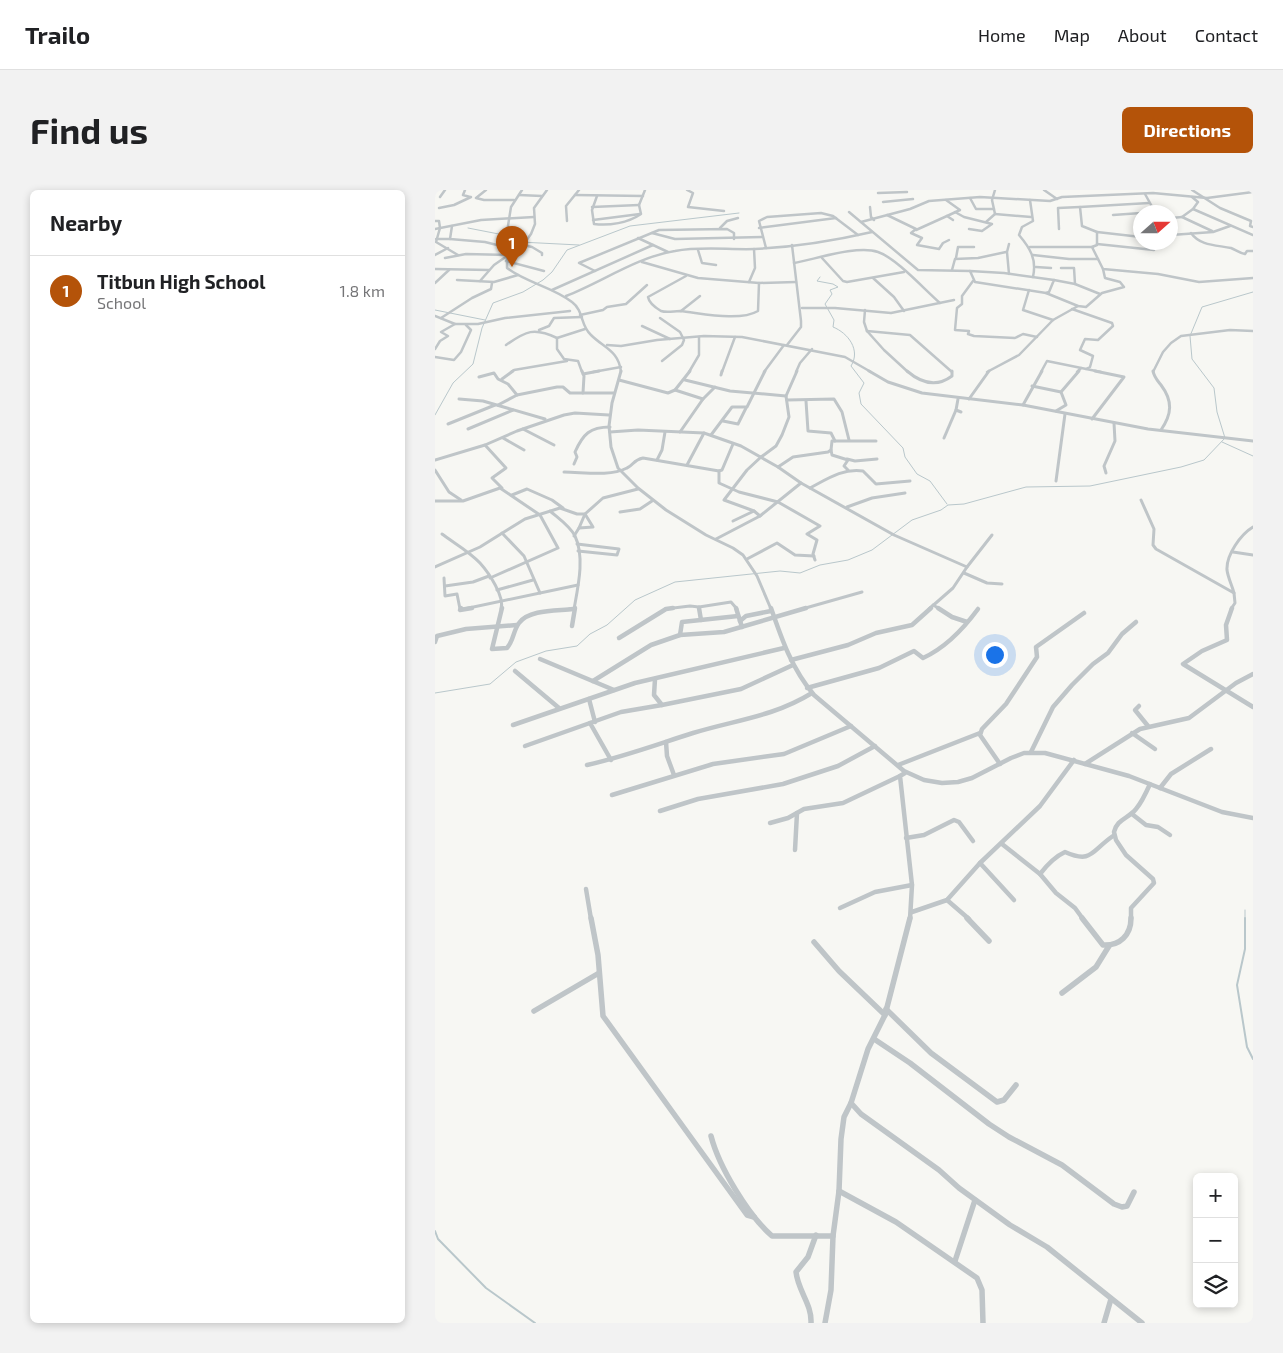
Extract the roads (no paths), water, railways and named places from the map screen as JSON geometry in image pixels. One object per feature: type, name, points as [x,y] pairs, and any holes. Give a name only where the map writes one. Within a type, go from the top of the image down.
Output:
[{"type":"street","points":[[440,197],[445,190]]},
{"type":"street","points":[[465,190],[463,195],[484,200],[514,200]]},
{"type":"street","points":[[476,198],[486,190]]},
{"type":"street","points":[[507,232],[511,207],[521,190]]},
{"type":"street","points":[[480,281],[489,270],[523,245],[534,228],[535,208],[547,190]]},
{"type":"street","points":[[567,221],[566,206],[579,190]]},
{"type":"street","points":[[640,214],[639,205],[645,190]]},
{"type":"street","points":[[687,190],[693,193],[688,207],[725,211]]},
{"type":"street","points":[[995,190],[993,198],[995,214]]},
{"type":"street","points":[[1044,190],[1056,200],[1059,229]]},
{"type":"street","points":[[1159,190],[1162,194]]},
{"type":"street","points":[[1191,190],[1237,217],[1251,221],[1250,226],[1253,227]]},
{"type":"street","points":[[878,193],[907,191],[919,205]]},
{"type":"street","points":[[1091,192],[1091,197]]},
{"type":"street","points":[[861,222],[911,210],[929,201],[970,198],[1056,200],[1062,197],[1145,194],[1202,198],[1253,192]]},
{"type":"street","points":[[575,194],[643,196]]},
{"type":"street","points":[[1058,208],[1149,204],[1145,194]]},
{"type":"street","points":[[519,196],[542,196]]},
{"type":"street","points":[[597,196],[592,207],[594,224],[599,225],[635,219],[640,214]]},
{"type":"street","points":[[439,208],[454,205],[471,197]]},
{"type":"street","points":[[1178,217],[1193,210],[1198,202],[1192,197]]},
{"type":"street","points":[[970,198],[976,209],[994,208]]},
{"type":"street","points":[[883,202],[913,199]]},
{"type":"street","points":[[946,200],[961,210],[911,233],[923,238],[915,244],[917,245],[939,249],[943,243],[949,240]]},
{"type":"street","points":[[1030,200],[1033,221],[1022,227],[1019,235],[1030,247],[1033,254],[1036,267],[1033,277]]},
{"type":"street","points":[[592,207],[639,205]]},
{"type":"street","points":[[870,206],[871,217],[874,220]]},
{"type":"street","points":[[1080,207],[1083,226],[1097,232],[1133,236]]},
{"type":"street","points":[[1193,210],[1253,235]]},
{"type":"street","points":[[766,248],[759,228],[759,221],[767,217],[815,212],[836,218],[858,235]]},
{"type":"street","points":[[849,212],[918,270],[970,271],[1033,277],[1075,284],[1100,294]]},
{"type":"street","points":[[955,212],[964,217],[992,224],[986,230],[977,232],[969,230]]},
{"type":"street","points":[[593,220],[640,214]]},
{"type":"street","points":[[986,222],[995,214],[1031,217]]},
{"type":"street","points":[[1113,215],[1133,214]]},
{"type":"street","points":[[887,215],[916,230]]},
{"type":"street","points":[[947,216],[953,220]]},
{"type":"street","points":[[435,229],[481,220],[534,217]]},
{"type":"street","points":[[1182,217],[1213,232]]},
{"type":"street","points":[[720,228],[727,221],[738,218]]},
{"type":"street","points":[[759,228],[836,218]]},
{"type":"street","points":[[435,221],[439,221],[440,228],[435,240]]},
{"type":"street","points":[[450,239],[452,226]]},
{"type":"street","points":[[1178,234],[1213,232],[1230,226]]},
{"type":"street","points":[[595,271],[579,264],[661,230],[720,228],[732,231],[734,239]]},
{"type":"street","points":[[566,296],[641,262],[668,252],[766,248],[872,232]]},
{"type":"street","points":[[1097,232],[1097,244]]},
{"type":"street","points":[[652,233],[675,239],[762,237]]},
{"type":"street","points":[[1191,233],[1195,239],[1211,245],[1235,249],[1237,253],[1245,254],[1247,251],[1253,251]]},
{"type":"street","points":[[638,238],[668,252]]},
{"type":"street","points":[[435,240],[450,239],[485,242],[517,250]]},
{"type":"street","points":[[435,240],[458,255]]},
{"type":"street","points":[[1009,244],[1006,252],[1010,265],[1009,274]]},
{"type":"street","points":[[1030,247],[1093,247],[1097,244],[1133,248]]},
{"type":"street","points":[[523,245],[534,248],[542,253],[542,255]]},
{"type":"street","points":[[552,290],[653,245]]},
{"type":"street","points":[[723,420],[734,424],[740,422],[763,374],[785,345],[801,328],[801,308],[792,245]]},
{"type":"street","points":[[952,270],[958,247],[974,247]]},
{"type":"street","points":[[973,281],[1046,293],[1078,306],[1086,307],[1100,294],[1124,287],[1120,282],[1105,278],[1093,247]]},
{"type":"street","points":[[435,254],[448,248]]},
{"type":"street","points":[[749,282],[755,268],[754,249]]},
{"type":"street","points":[[698,250],[702,263],[716,266]]},
{"type":"street","points":[[794,263],[873,250],[904,272],[940,303]]},
{"type":"street","points":[[956,258],[978,258],[1006,252]]},
{"type":"street","points":[[1033,254],[1098,259]]},
{"type":"street","points":[[445,258],[458,255],[508,256]]},
{"type":"street","points":[[508,256],[507,268],[518,275],[566,296],[582,312],[581,316],[585,329],[613,348],[670,339],[735,337],[812,349],[850,359],[888,382],[916,392],[958,399],[1023,405],[1114,423],[1253,441]]},
{"type":"street","points":[[822,258],[843,280],[852,282],[904,272]]},
{"type":"street","points":[[506,262],[544,271]]},
{"type":"street","points":[[641,262],[686,276],[759,283],[796,282]]},
{"type":"street","points":[[1036,267],[1051,268]]},
{"type":"street","points":[[1061,268],[1074,268],[1075,284]]},
{"type":"street","points":[[1103,269],[1158,274],[1199,282],[1253,278]]},
{"type":"street","points":[[435,270],[489,270]]},
{"type":"street","points":[[435,283],[449,270]]},
{"type":"street","points":[[970,271],[973,281]]},
{"type":"street","points":[[457,280],[480,281],[483,284],[518,275]]},
{"type":"street","points":[[686,276],[648,299],[662,312],[681,311],[720,316],[753,314],[757,311],[759,283]]},
{"type":"street","points":[[873,278],[894,297],[904,311]]},
{"type":"street","points":[[1046,293],[1049,292],[1053,280]]},
{"type":"street","points":[[973,281],[962,296],[962,304],[957,308],[955,330],[969,331],[969,334],[974,336],[1015,338],[1023,334],[1037,337]]},
{"type":"street","points":[[441,318],[472,298],[491,289],[492,283]]},
{"type":"street","points":[[506,345],[524,332],[543,330],[550,325],[554,318],[581,316],[603,310],[607,307],[626,304],[647,285]]},
{"type":"street","points":[[1029,290],[1023,310],[1053,320]]},
{"type":"street","points":[[681,311],[700,296]]},
{"type":"street","points":[[801,308],[865,310],[886,313],[954,300]]},
{"type":"street","points":[[969,399],[987,372],[1019,355],[1053,320],[1078,306]]},
{"type":"street","points":[[1061,392],[1083,369],[1090,367],[1093,356],[1079,350],[1085,339],[1098,340],[1113,326],[1113,323],[1072,309]]},
{"type":"street","points":[[865,310],[864,320],[867,331],[886,352],[919,380],[929,384],[940,383],[952,376],[952,370],[947,365],[909,335],[867,331]]},
{"type":"street","points":[[435,316],[455,324],[478,324],[505,318],[570,312]]},
{"type":"street","points":[[660,318],[680,332],[684,338],[682,345],[662,361]]},
{"type":"street","points":[[435,349],[448,336],[441,332],[455,324]]},
{"type":"street","points":[[435,357],[454,360],[461,352],[471,330],[465,324]]},
{"type":"street","points":[[642,326],[670,339]]},
{"type":"street","points":[[543,330],[557,338],[585,329]]},
{"type":"street","points":[[1161,430],[1168,422],[1169,397],[1153,373],[1154,367],[1171,341],[1183,335],[1190,336],[1225,329],[1253,331]]},
{"type":"street","points":[[619,380],[667,393],[675,390],[685,380],[697,361],[699,337]]},
{"type":"street","points":[[721,375],[735,337]]},
{"type":"street","points":[[557,338],[557,349],[564,359],[568,361]]},
{"type":"street","points":[[613,348],[621,368],[609,415],[614,459],[620,471],[652,501],[715,539],[733,546],[747,559],[756,573],[784,648],[807,688],[899,765],[902,774],[906,838],[912,885],[912,912],[885,1012],[868,1049],[851,1103],[844,1117],[839,1191],[833,1236],[832,1279],[825,1323]]},
{"type":"street","points":[[760,516],[754,511],[724,500],[747,470],[776,446],[789,417],[787,398],[800,364],[812,349]]},
{"type":"street","points":[[502,379],[514,370],[577,360],[583,374],[583,392]]},
{"type":"street","points":[[1023,405],[1047,361],[1124,377],[1092,419]]},
{"type":"street","points":[[583,374],[621,368]]},
{"type":"street","points":[[479,377],[492,373],[498,379],[502,379],[517,395]]},
{"type":"street","points":[[685,380],[753,394],[806,401],[832,399],[837,402],[842,412],[849,440]]},
{"type":"street","points":[[1032,386],[1061,392]]},
{"type":"street","points":[[448,424],[517,395],[557,387],[563,387],[568,393],[614,393]]},
{"type":"street","points":[[680,432],[703,399],[715,387]]},
{"type":"street","points":[[675,390],[703,399]]},
{"type":"street","points":[[1056,411],[1066,405],[1061,392]]},
{"type":"street","points":[[459,399],[473,399],[547,420]]},
{"type":"street","points":[[944,438],[956,410],[958,399]]},
{"type":"street","points":[[806,401],[806,413],[810,422],[808,431],[831,433],[835,441]]},
{"type":"street","points":[[711,436],[732,407],[746,408]]},
{"type":"street","points":[[468,429],[514,410]]},
{"type":"street","points":[[956,410],[961,412]]},
{"type":"street","points":[[463,501],[449,492],[435,470],[436,460],[485,445],[523,428],[547,420],[575,413],[609,415]]},
{"type":"street","points":[[1057,481],[1063,418],[1065,414]]},
{"type":"street","points":[[1106,473],[1104,466],[1115,441],[1114,423]]},
{"type":"street","points":[[574,464],[577,459],[575,452],[581,439],[597,427],[704,433],[761,457],[801,483],[900,538],[967,567]]},
{"type":"street","points":[[523,428],[554,445]]},
{"type":"street","points":[[657,460],[662,450],[665,432]]},
{"type":"street","points":[[687,465],[704,433]]},
{"type":"street","points":[[503,438],[525,450]]},
{"type":"street","points":[[877,441],[835,441],[832,442],[831,450],[832,455],[855,461],[877,459]]},
{"type":"street","points":[[733,444],[722,470],[719,471],[719,483],[733,490],[778,502],[820,526],[807,534],[817,540],[814,558],[795,555],[782,544],[777,543],[747,559]]},
{"type":"street","points":[[445,586],[473,582],[490,577],[558,548],[540,515],[491,478],[506,468],[485,445]]},
{"type":"street","points":[[778,467],[793,457],[831,450]]},
{"type":"street","points":[[564,472],[608,474],[629,468],[637,459],[657,460],[719,471]]},
{"type":"street","points":[[846,459],[848,460],[847,464],[844,466],[847,470]]},
{"type":"street","points":[[810,488],[847,470],[863,471],[877,484],[910,481]]},
{"type":"street","points":[[715,539],[760,516],[801,483]]},
{"type":"street","points":[[435,501],[463,501],[488,491],[502,488]]},
{"type":"street","points":[[512,494],[527,489],[547,500],[558,502],[563,508],[577,514],[585,514]]},
{"type":"street","points":[[572,626],[578,585],[579,552],[576,532],[592,504],[607,495],[638,489]]},
{"type":"street","points":[[847,508],[872,498],[905,493]]},
{"type":"street","points":[[1141,500],[1154,529],[1153,544],[1156,549],[1234,593]]},
{"type":"street","points":[[620,512],[640,509],[652,501]]},
{"type":"street","points":[[435,567],[467,553],[519,522],[563,508]]},
{"type":"street","points":[[550,511],[576,532]]},
{"type":"street","points":[[733,521],[754,511]]},
{"type":"street","points":[[576,532],[593,528],[585,514]]},
{"type":"street","points":[[1253,527],[1245,532],[1227,564],[1228,577],[1234,593],[1235,603],[1226,625],[1227,640],[1202,651],[1183,664],[1253,707]]},
{"type":"street","points":[[502,532],[524,556],[540,593]]},
{"type":"street","points":[[442,534],[480,563],[490,577],[503,603],[499,626],[491,649],[507,648],[515,637],[517,624]]},
{"type":"street","points":[[791,660],[847,645],[876,633],[912,625],[919,621],[933,605],[953,588],[992,535]]},
{"type":"street","points":[[494,538],[509,539]]},
{"type":"street","points":[[577,544],[619,550],[617,555],[579,552]]},
{"type":"street","points":[[1233,552],[1253,555]]},
{"type":"street","points":[[964,573],[987,582],[1002,584]]},
{"type":"street","points":[[444,578],[445,596],[457,594],[461,607],[460,610],[503,603],[561,587],[578,585]]},
{"type":"street","points":[[497,590],[533,580]]},
{"type":"street","points":[[593,681],[651,645],[680,635],[724,632],[862,592]]},
{"type":"street","points":[[619,638],[666,609],[690,606],[699,607],[731,602],[736,606],[742,627]]},
{"type":"street","points":[[933,605],[952,617],[967,622]]},
{"type":"street","points":[[699,607],[701,620]]},
{"type":"street","points":[[435,642],[436,637],[466,629],[517,624],[528,615],[573,609]]},
{"type":"street","points":[[807,688],[879,668],[909,652],[914,651],[923,658],[930,656],[967,622],[978,609]]},
{"type":"street","points":[[740,621],[746,616],[771,612]]},
{"type":"street","points":[[899,765],[980,733],[1007,703],[1037,657],[1036,647],[1084,612]]},
{"type":"street","points":[[680,635],[680,623],[738,616]]},
{"type":"street","points":[[1031,752],[1053,707],[1072,684],[1108,653],[1122,634],[1136,622]]},
{"type":"street","points":[[513,725],[635,683],[784,648]]},
{"type":"street","points":[[540,659],[613,690]]},
{"type":"street","points":[[525,746],[621,712],[741,690],[793,665]]},
{"type":"street","points":[[515,671],[559,708]]},
{"type":"street","points":[[1085,764],[1097,758],[1118,740],[1132,733],[1148,726],[1187,718],[1227,691],[1234,684],[1253,674]]},
{"type":"street","points":[[655,679],[654,695],[662,705]]},
{"type":"street","points":[[587,765],[611,760],[704,730],[771,715],[798,703],[812,693]]},
{"type":"street","points":[[589,698],[593,722],[611,760]]},
{"type":"street","points":[[1139,706],[1135,710],[1148,726]]},
{"type":"street","points":[[613,795],[713,764],[784,754],[851,726]]},
{"type":"street","points":[[980,733],[982,740],[1000,764]]},
{"type":"street","points":[[1132,733],[1155,748]]},
{"type":"street","points":[[666,742],[667,756],[675,775]]},
{"type":"street","points":[[659,811],[698,799],[783,784],[837,766],[875,746]]},
{"type":"street","points":[[1160,788],[1171,774],[1211,749]]},
{"type":"street","points":[[769,823],[804,809],[843,803],[902,774],[930,782],[947,784],[969,780],[1000,764],[1031,752],[1051,753],[1150,784],[1218,812],[1253,818]]},
{"type":"street","points":[[912,912],[947,900],[980,863],[1040,806],[1074,760]]},
{"type":"street","points":[[1040,874],[1054,858],[1061,854],[1065,852],[1078,858],[1086,858],[1113,836],[1117,823],[1132,814],[1150,784]]},
{"type":"street","points":[[795,850],[797,813]]},
{"type":"street","points":[[1132,814],[1146,826],[1158,827],[1170,835]]},
{"type":"street","points":[[906,838],[924,835],[954,820],[959,822],[973,841]]},
{"type":"street","points":[[1002,844],[1040,874],[1056,893],[1075,908],[1095,937],[1103,945],[1109,946],[1116,944],[1124,938],[1131,928],[1131,908],[1154,884],[1153,879],[1128,856],[1113,836]]},
{"type":"street","points":[[980,863],[1014,900]]},
{"type":"street","points":[[840,908],[875,892],[912,885]]},
{"type":"street","points":[[586,889],[598,955],[603,1016],[741,1208],[747,1215],[754,1217]]},
{"type":"street","points":[[947,900],[961,911],[989,941]]},
{"type":"street","points":[[814,942],[839,971],[931,1053],[997,1102],[1004,1100],[1016,1085]]},
{"type":"street","points":[[1062,993],[1081,980],[1101,961],[1109,946]]},
{"type":"street","points":[[534,1011],[599,972]]},
{"type":"street","points":[[874,1039],[910,1063],[989,1124],[1009,1137],[1062,1165],[1113,1204],[1122,1207],[1127,1206],[1134,1192]]},
{"type":"street","points":[[851,1103],[861,1114],[939,1170],[975,1200],[1010,1225],[1047,1247],[1142,1323]]},
{"type":"street","points":[[711,1136],[716,1153],[748,1211],[772,1236],[833,1236]]},
{"type":"street","points":[[839,1191],[895,1222],[955,1261],[977,1278],[982,1290],[983,1323]]},
{"type":"street","points":[[955,1261],[975,1200]]},
{"type":"street","points":[[811,1323],[811,1306],[797,1279],[796,1272],[797,1267],[807,1258],[816,1235]]},
{"type":"street","points":[[1104,1323],[1111,1299]]},
{"type":"waterway","points":[[435,415],[453,383],[473,364],[482,328],[493,303],[523,292],[543,280],[552,272],[567,250],[630,226],[739,213]]},
{"type":"waterway","points":[[468,228],[509,236],[520,242],[579,245]]},
{"type":"waterway","points":[[820,277],[817,281],[833,284],[838,287],[830,290],[832,294],[825,304],[834,320],[833,327],[844,333],[854,348],[855,354],[851,366],[864,383],[859,393],[861,404],[903,448],[905,457],[917,474],[930,481],[947,504]]},
{"type":"waterway","points":[[435,693],[490,684],[516,662],[546,651],[577,646],[590,634],[607,625],[635,600],[675,582],[780,571],[800,573],[820,565],[848,560],[872,550],[912,520],[941,510],[948,505],[964,504],[1026,487],[1090,486],[1181,467],[1204,460],[1225,438],[1217,412],[1214,388],[1192,359],[1190,336],[1202,307],[1253,292]]},
{"type":"waterway","points":[[435,310],[485,320]]},
{"type":"waterway","points":[[1222,442],[1253,456]]},
{"type":"waterway","points":[[1245,910],[1245,949],[1237,985],[1247,1047],[1253,1059]]},
{"type":"waterway","points":[[435,1231],[438,1239],[486,1288],[535,1323]]},
{"type":"place","name":"Titbun High School","points":[[512,267]]}]
